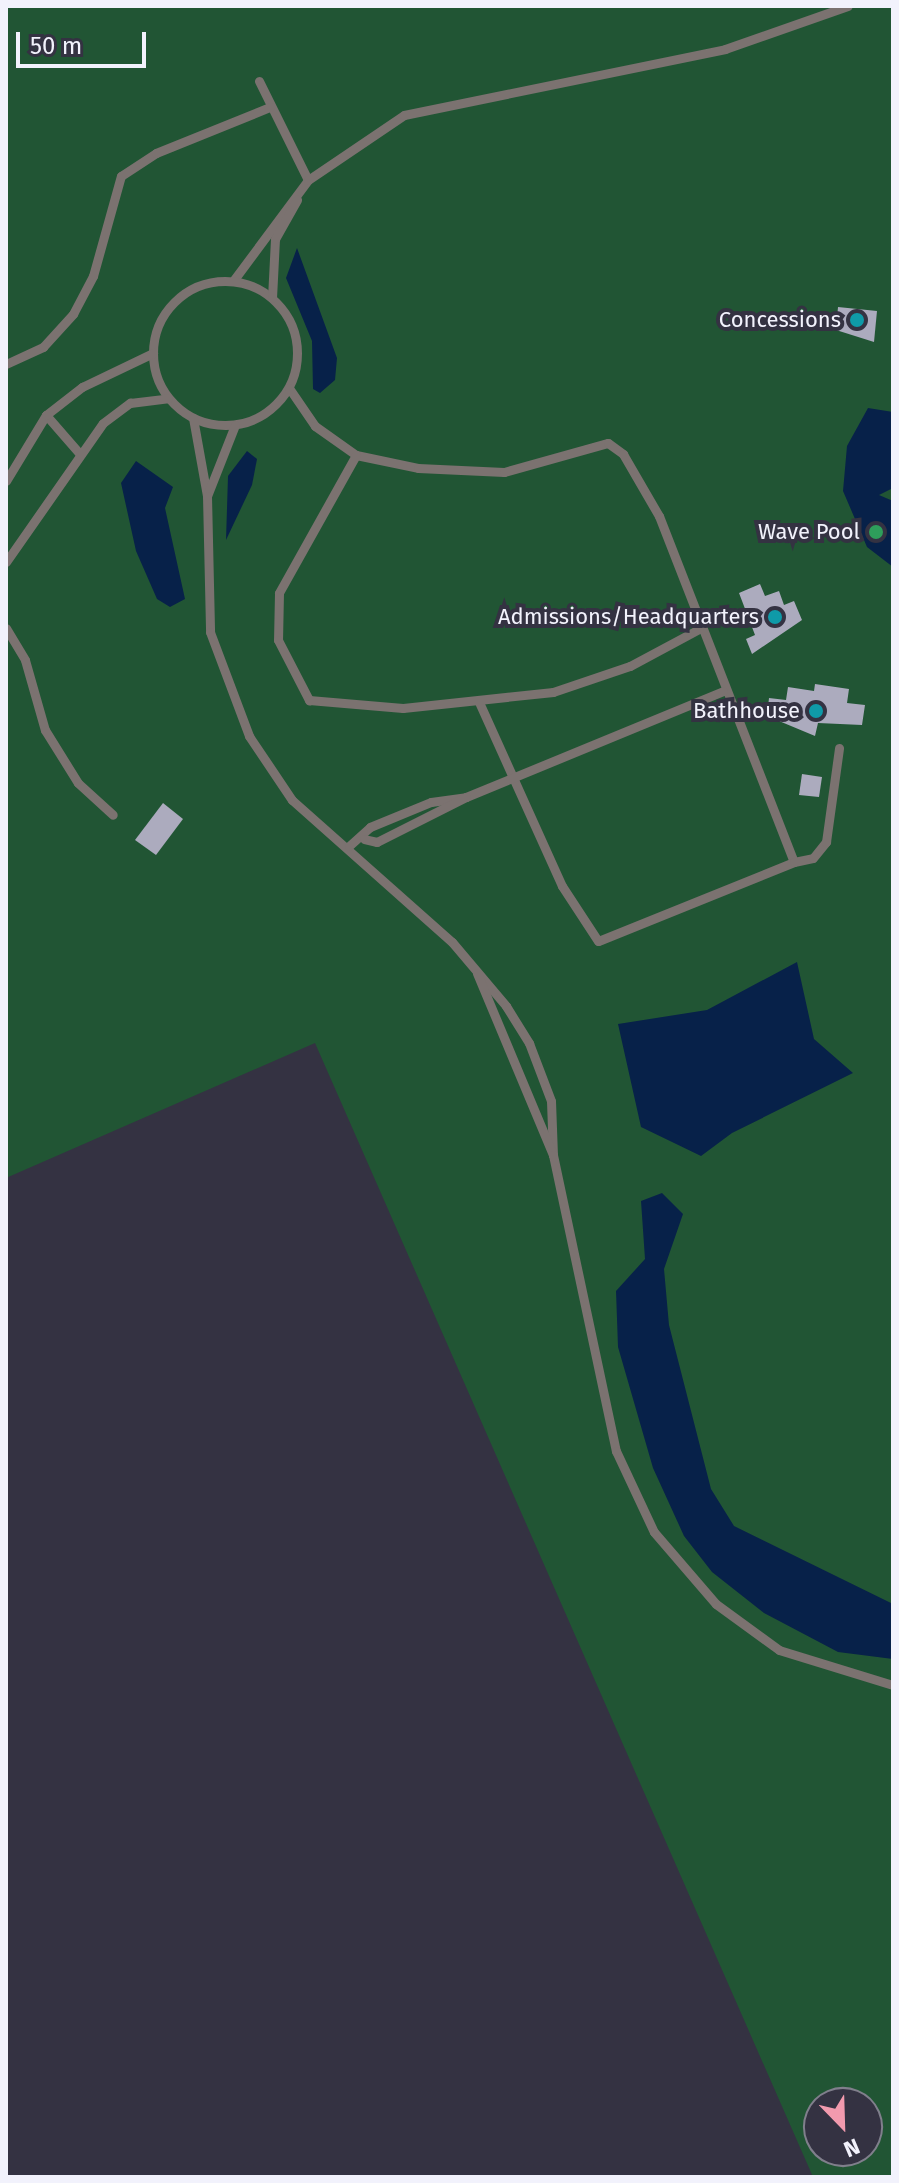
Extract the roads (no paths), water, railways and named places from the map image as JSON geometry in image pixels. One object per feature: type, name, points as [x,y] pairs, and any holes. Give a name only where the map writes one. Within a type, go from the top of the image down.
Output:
[{"type":"lane","points":[[233,281],[308,180],[404,115],[725,49],[848,6]]},
{"type":"lane","points":[[259,81],[308,180]]},
{"type":"lane","points":[[6,364],[43,347],[73,314],[93,276],[121,176],[156,153],[270,107]]},
{"type":"lane","points":[[272,298],[233,281],[187,292],[163,319],[153,353],[168,398],[193,418],[235,425],[266,412],[289,388],[296,340],[272,298],[275,239],[308,180]]},
{"type":"lane","points":[[6,481],[46,415],[82,387],[153,353]]},
{"type":"lane","points":[[289,388],[315,426],[356,455],[418,468],[504,472],[608,443],[637,468],[723,691],[794,862]]},
{"type":"lane","points":[[6,562],[80,454],[130,403],[168,398]]},
{"type":"lane","points":[[46,415],[80,454]]},
{"type":"lane","points":[[193,418],[207,496],[206,600],[224,674],[249,736],[292,800],[349,846],[477,973],[537,1059],[551,1101],[553,1155],[616,1451],[654,1532],[716,1604],[779,1650],[893,1685]]},
{"type":"lane","points":[[207,496],[235,425]]},
{"type":"lane","points":[[356,455],[279,593],[278,640],[287,666],[309,700],[403,708],[480,704],[553,692],[630,666],[699,629]]},
{"type":"lane","points":[[6,628],[25,660],[45,730],[78,783],[113,815]]},
{"type":"lane","points":[[349,846],[364,839],[377,842],[426,822],[466,797],[723,691]]},
{"type":"lane","points":[[480,704],[562,886],[598,941],[794,862],[813,858],[826,842],[839,748]]},
{"type":"lane","points":[[364,839],[370,827],[419,807],[466,797]]},
{"type":"lane","points":[[477,973],[553,1155]]},
{"type":"water","points":[[297,248],[337,358],[335,380],[320,393],[313,389],[312,341],[286,278]]},
{"type":"water","points":[[868,408],[893,412],[893,488],[879,495],[893,501],[893,567],[867,547],[843,491],[847,446]]},
{"type":"water","points":[[247,451],[257,459],[252,485],[226,540],[228,476]]},
{"type":"water","points":[[136,461],[173,487],[165,508],[185,599],[170,607],[157,599],[136,551],[121,483]]},
{"type":"water","points":[[797,962],[814,1039],[853,1073],[732,1133],[701,1156],[641,1127],[618,1024],[707,1010]]},
{"type":"water","points":[[662,1193],[683,1214],[664,1269],[669,1325],[711,1489],[734,1526],[893,1604],[893,1659],[838,1652],[764,1613],[712,1572],[684,1536],[653,1468],[618,1347],[616,1291],[645,1259],[641,1201]]},
{"type":"place","name":"Concessions","points":[[857,320]]},
{"type":"place","name":"Wave Pool","points":[[876,532]]},
{"type":"place","name":"Admissions/Headquarters","points":[[775,617]]},
{"type":"place","name":"Bathhouse","points":[[816,711]]}]
